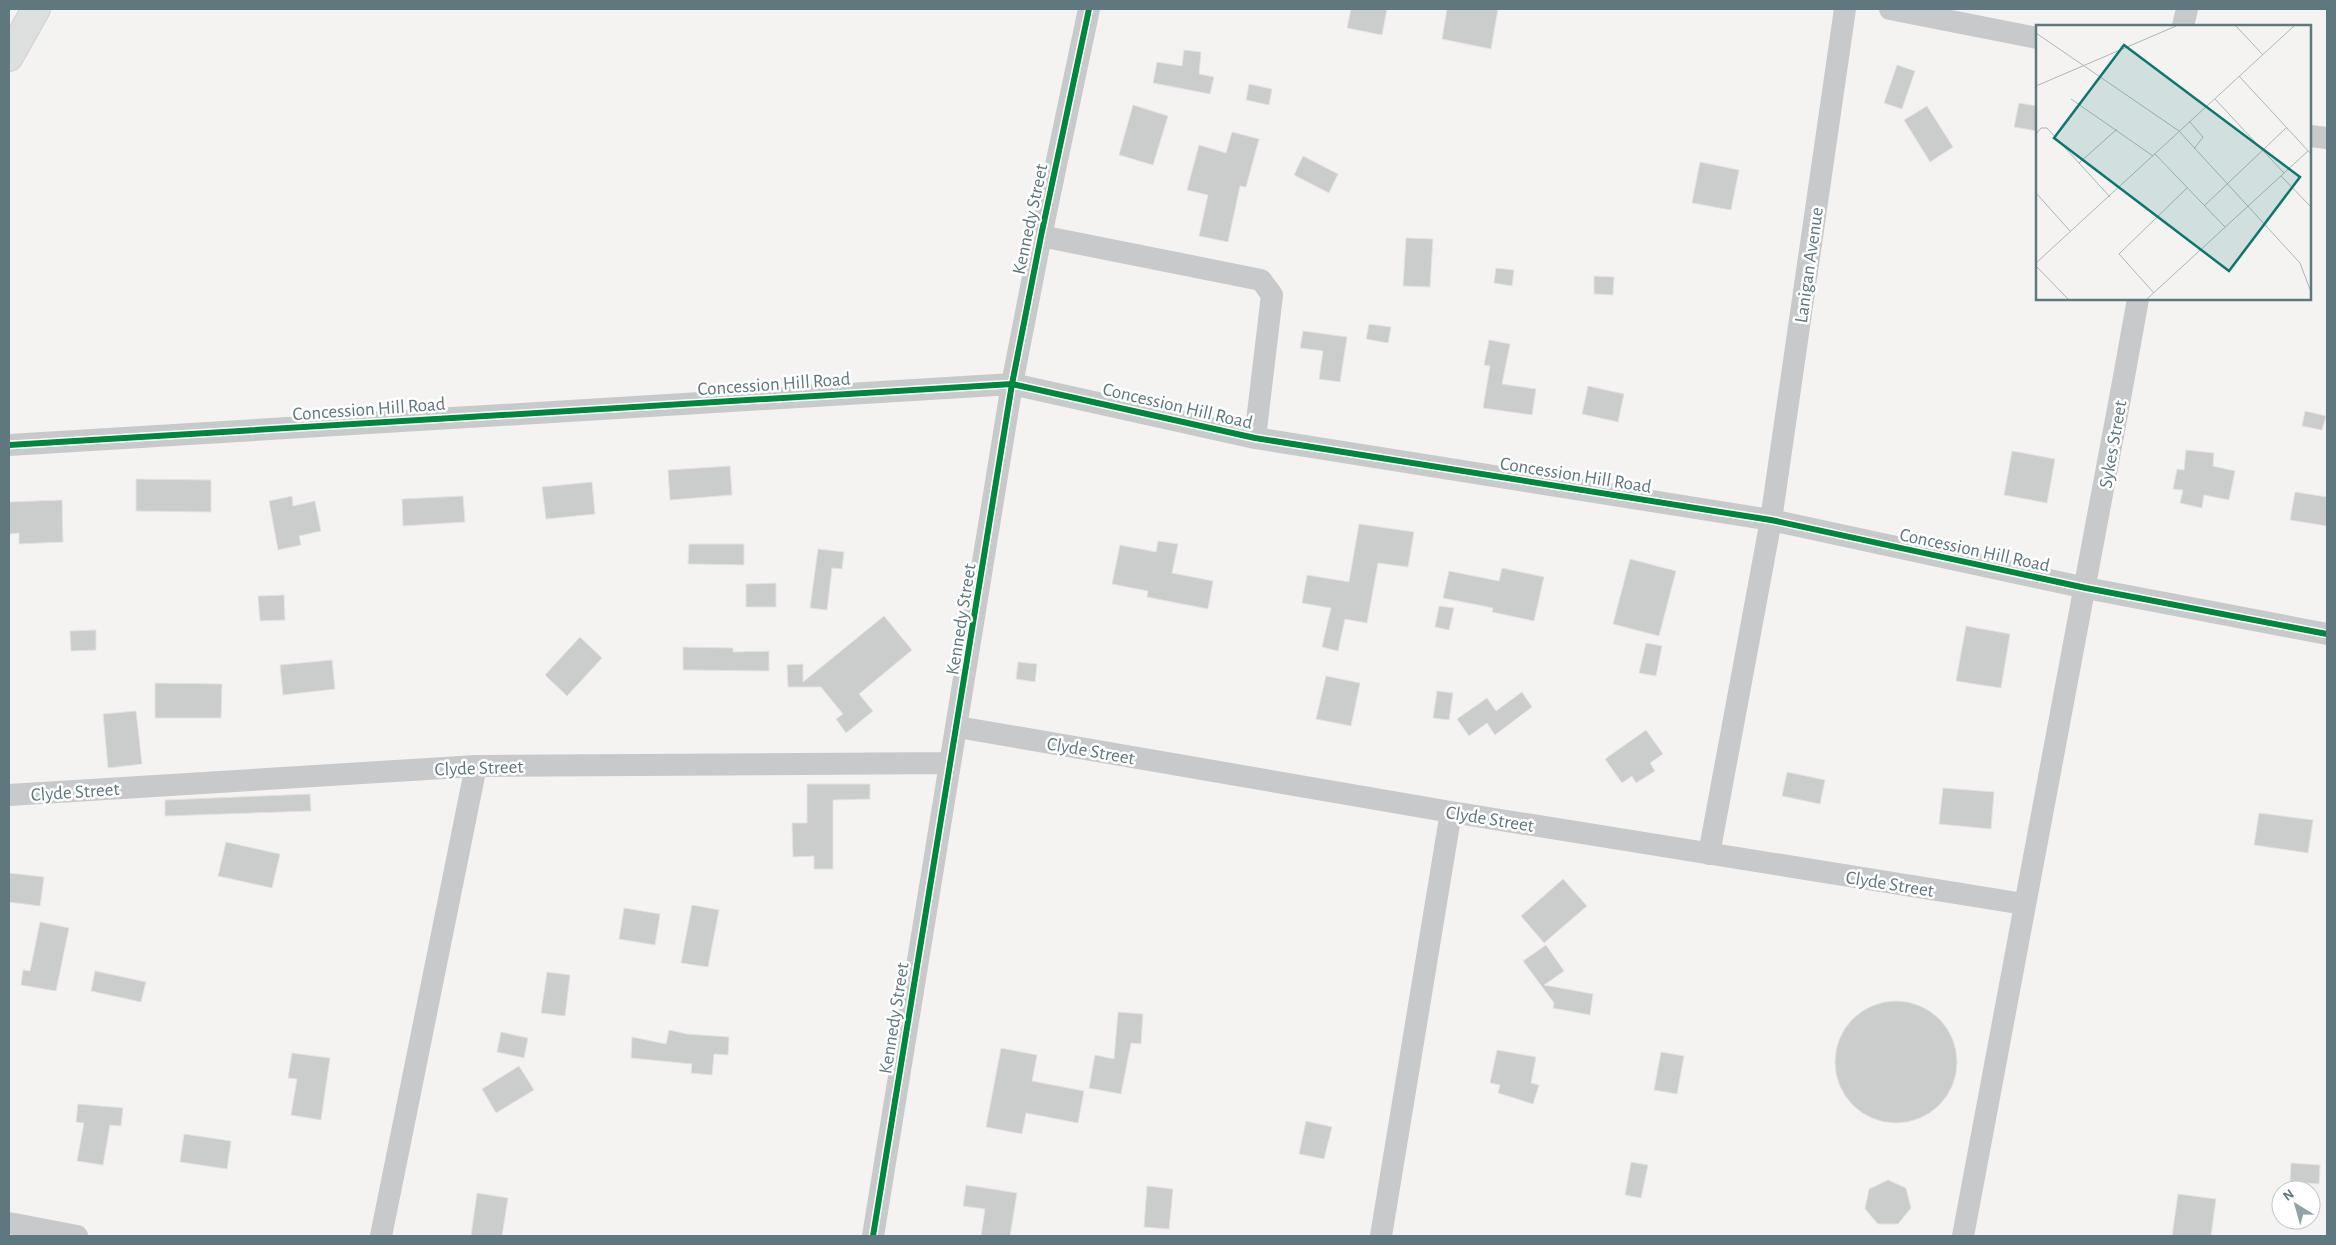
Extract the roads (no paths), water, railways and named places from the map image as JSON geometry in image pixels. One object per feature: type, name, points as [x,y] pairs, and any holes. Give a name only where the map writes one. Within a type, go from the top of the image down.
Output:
[{"type":"highway","points":[[9,56],[36,9]]},
{"type":"street","name":"Kennedy Street","points":[[873,1236],[950,763],[958,727],[1012,384],[1089,9]]},
{"type":"street","name":"Lanigan Avenue","points":[[1709,854],[1771,520],[1845,9]]},
{"type":"street","points":[[1890,9],[2036,38]]},
{"type":"street","points":[[2183,25],[2187,9]]},
{"type":"street","points":[[2311,136],[2327,138]]},
{"type":"street","points":[[1041,236],[1261,280],[1272,295],[1255,438]]},
{"type":"street","name":"Sykes Street","points":[[1963,1236],[2024,904],[2086,588],[2138,300]]},
{"type":"street","name":"Concession Hill Road","points":[[9,446],[1012,384],[1255,438],[1771,520],[2086,588],[2327,634]]},
{"type":"street","name":"Clyde Street","points":[[958,727],[1451,812],[2024,904]]},
{"type":"street","name":"Clyde Street","points":[[9,795],[476,766],[950,763]]},
{"type":"street","points":[[381,1236],[476,766]]},
{"type":"street","points":[[1381,1236],[1451,812]]},
{"type":"street","points":[[9,1223],[77,1236]]}]
